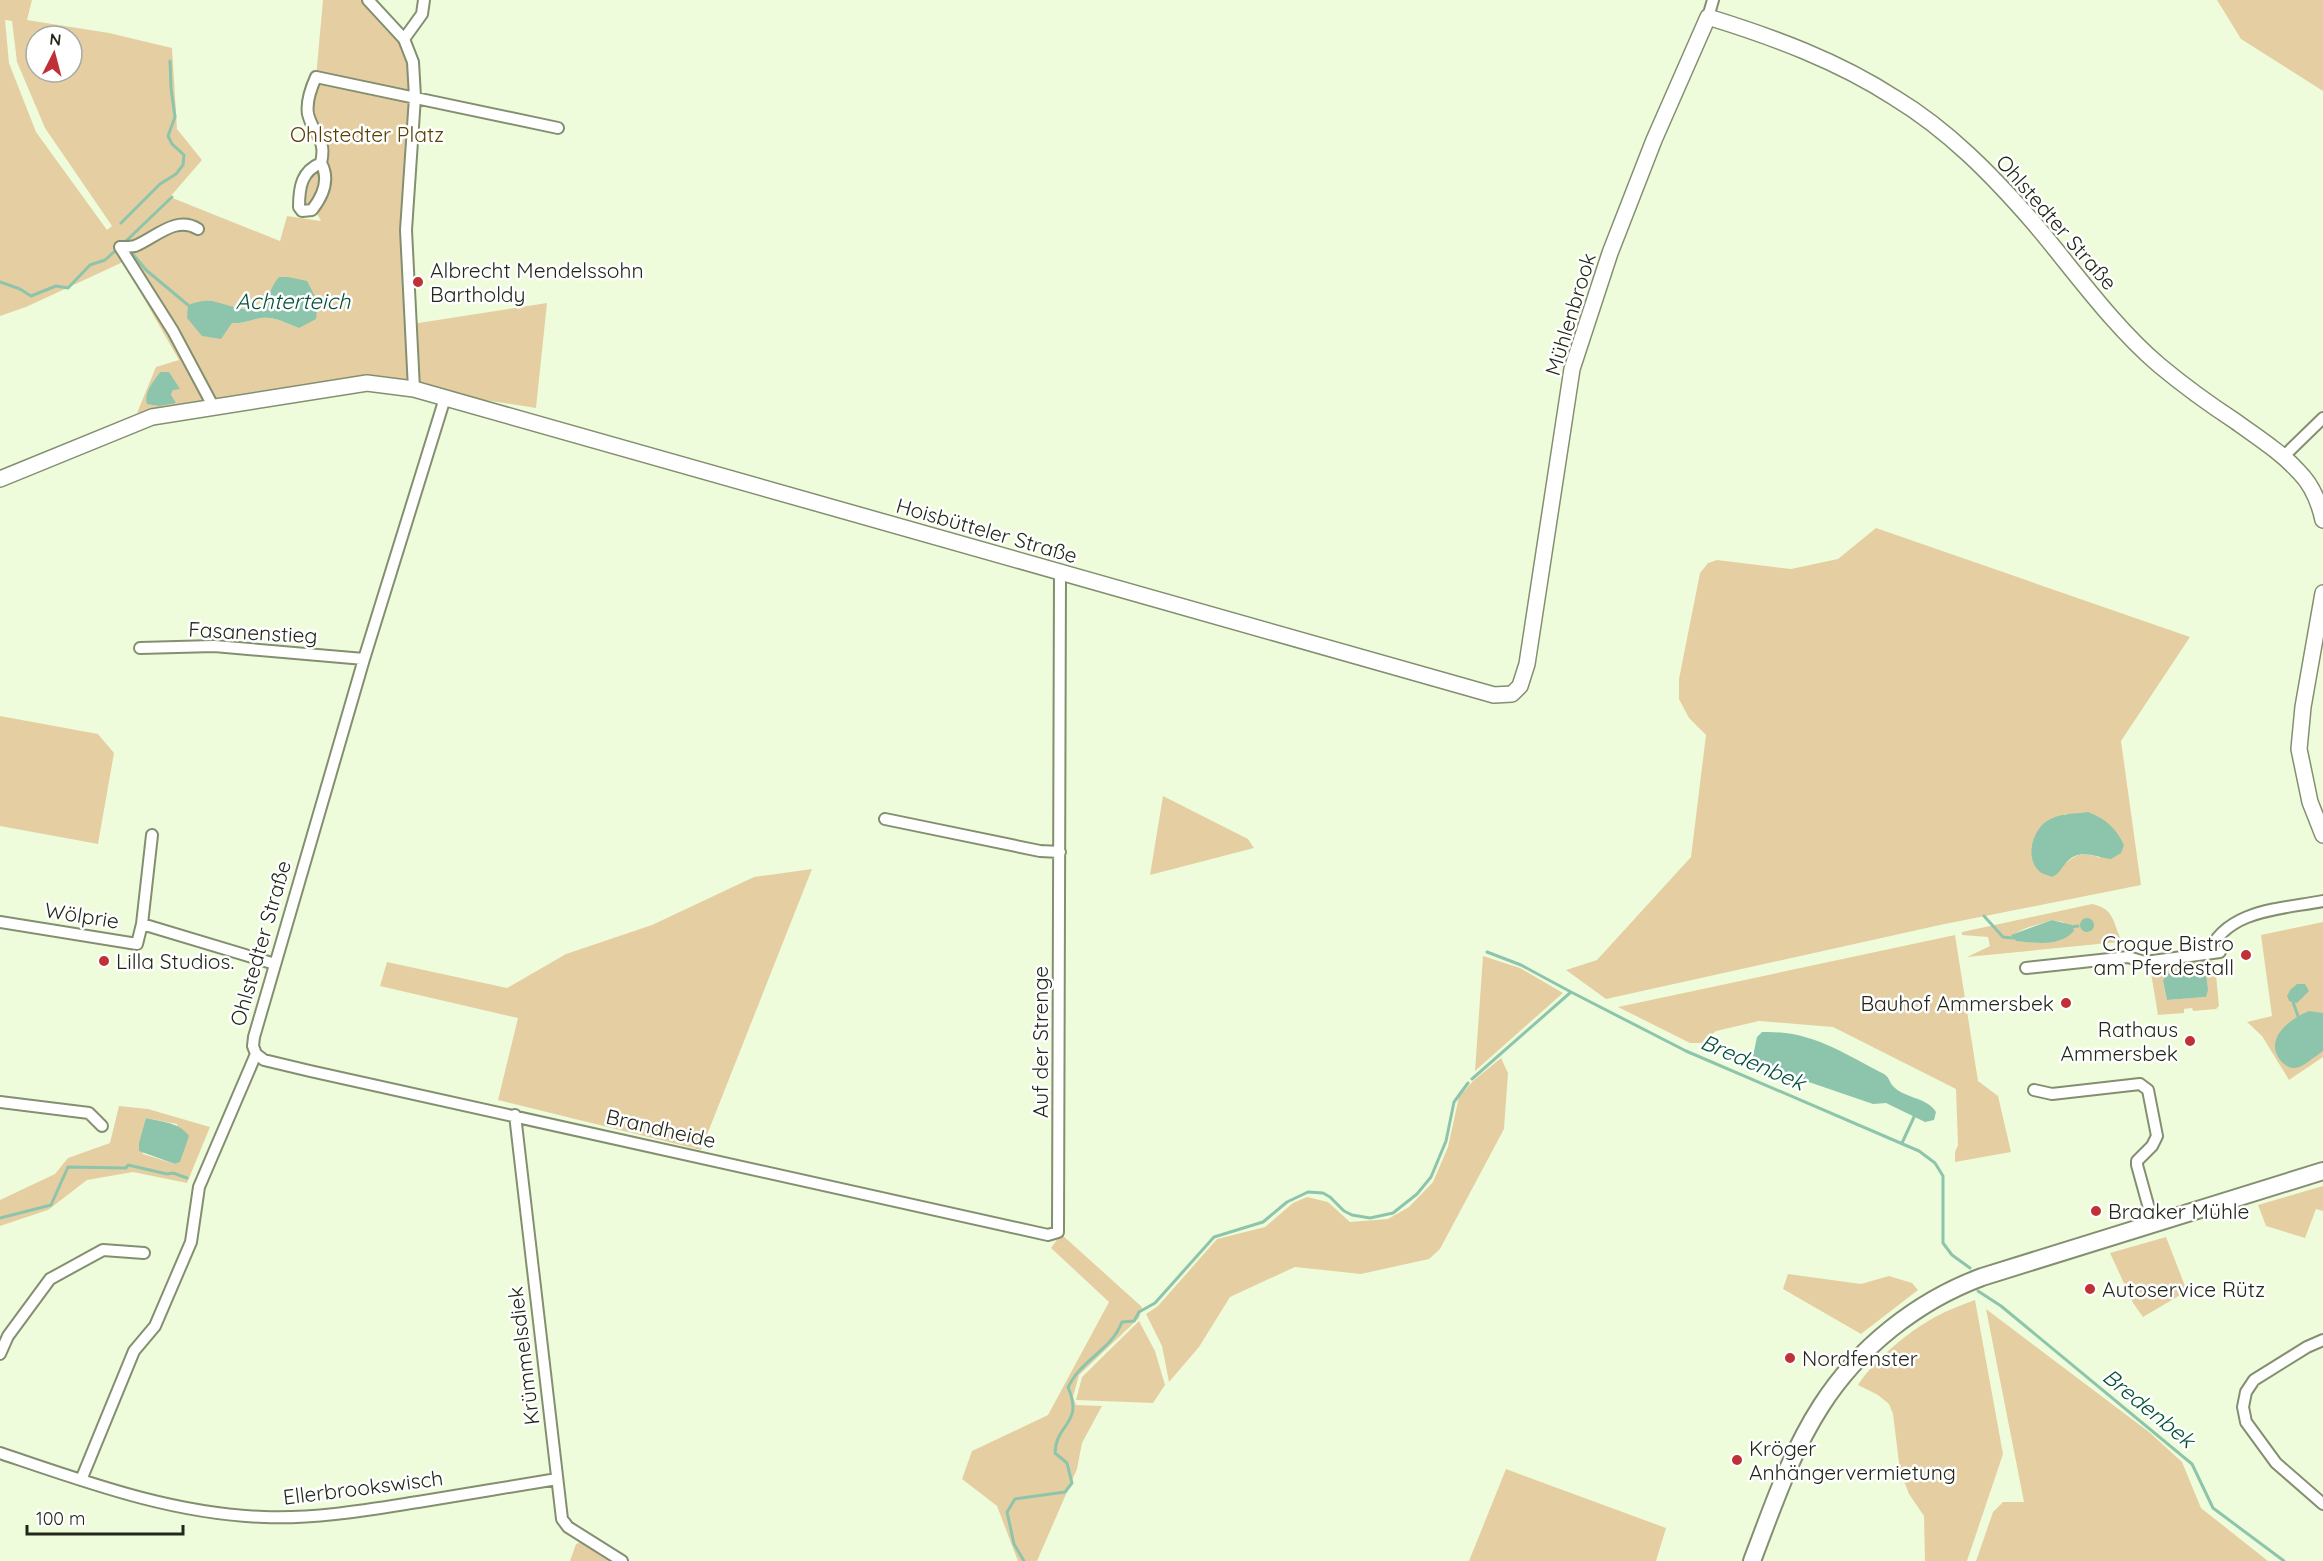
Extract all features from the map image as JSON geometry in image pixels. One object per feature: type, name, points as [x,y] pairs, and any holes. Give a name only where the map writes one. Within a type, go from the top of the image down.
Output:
[{"type":"main road","points":[[1752,1561],[1791,1463],[1810,1425],[1832,1390],[1858,1359],[1892,1328],[1940,1296],[1975,1280],[2323,1171]]},
{"type":"street","points":[[368,0],[404,39],[412,62],[415,97],[406,230],[414,389]]},
{"type":"street","points":[[404,39],[422,14],[424,0]]},
{"type":"street","name":"Mühlenbrook","points":[[1517,691],[1527,664],[1572,369],[1610,253],[1713,0]]},
{"type":"street","name":"Ohlstedter Straße","points":[[1708,17],[1794,46],[1844,69],[1896,98],[1934,125],[1996,181],[2099,301],[2157,363],[2283,457],[2309,485],[2323,520]]},
{"type":"street","points":[[321,163],[324,145],[309,116],[308,107],[316,77],[558,128]]},
{"type":"street","points":[[198,229],[191,224],[180,224],[133,246],[120,247],[172,332],[213,406]]},
{"type":"street","points":[[0,478],[152,417],[213,406],[367,383],[414,389],[445,398]]},
{"type":"street","name":"Ohlstedter Straße","points":[[81,1480],[134,1351],[155,1326],[191,1242],[199,1187],[256,1054],[253,1046],[254,1037],[275,964],[364,659],[445,398]]},
{"type":"street","name":"Hoisbütteler Straße","points":[[445,398],[1494,695],[1507,695],[1517,691]]},
{"type":"street","points":[[2283,457],[2323,418]]},
{"type":"street","name":"Auf der Strenge","points":[[1058,1232],[1060,572]]},
{"type":"street","points":[[2323,593],[2303,708],[2299,749],[2310,802],[2323,835]]},
{"type":"street","name":"Fasanenstieg","points":[[140,648],[214,646],[364,659]]},
{"type":"street","points":[[885,819],[1060,852]]},
{"type":"street","name":"Wölprie","points":[[0,922],[137,944],[142,924],[152,835]]},
{"type":"street","points":[[2208,954],[2213,942],[2227,928],[2246,916],[2323,901]]},
{"type":"street","name":"Wölprie","points":[[142,924],[275,964]]},
{"type":"street","points":[[2026,968],[2128,957],[2145,962],[2220,952]]},
{"type":"street","name":"Brandheide","points":[[256,1054],[264,1060],[287,1066],[1048,1235],[1058,1232]]},
{"type":"street","points":[[2034,1090],[2052,1094],[2140,1084],[2148,1090],[2157,1136],[2152,1146],[2137,1161],[2137,1165],[2153,1223]]},
{"type":"street","points":[[0,1102],[88,1113],[102,1126]]},
{"type":"street","name":"Krümmelsdiek","points":[[514,1115],[562,1519],[568,1527],[622,1561]]},
{"type":"street","points":[[0,1354],[8,1336],[50,1279],[103,1250],[144,1253]]},
{"type":"street","points":[[2323,1340],[2307,1347],[2254,1380],[2246,1392],[2243,1407],[2246,1422],[2276,1463],[2297,1484],[2323,1504]]},
{"type":"street","name":"Ellerbrookswisch","points":[[0,1453],[137,1497],[181,1507],[264,1517],[322,1516],[359,1512],[557,1479]]},
{"type":"green space","name":"Ohlstedter Platz","points":[[0,0],[32,0],[27,20],[52,24],[24,24],[24,78],[17,62],[12,21],[5,20],[9,63],[36,132],[107,230],[112,226],[45,128],[26,84],[84,84],[84,29],[172,48],[177,129],[202,160],[170,197],[280,241],[287,216],[321,221],[314,208],[302,211],[301,181],[321,163],[309,116],[316,77],[323,0],[368,0],[379,11],[413,62],[406,230],[412,324],[547,303],[536,408],[415,389],[365,376],[137,413],[156,367],[179,360],[123,262],[26,307],[0,316]],"holes":[[[268,294],[299,328],[271,318],[232,323],[210,301],[242,308],[256,305]],[[160,372],[173,390],[171,395],[146,399],[150,387]]]},
{"type":"green space","points":[[2217,0],[2323,0],[2323,91],[2241,39]]},
{"type":"green space","points":[[1876,528],[2190,637],[2121,741],[2141,885],[1940,925],[1606,999],[1566,970],[1597,960],[1691,857],[1706,735],[1689,718],[1679,699],[1679,679],[1700,573],[1708,563],[1717,560],[1791,569],[1838,559]],"holes":[[[2064,814],[2076,814],[2100,858],[2081,855],[2065,864]]]},
{"type":"green space","points":[[0,716],[98,734],[114,753],[98,844],[0,826]]},
{"type":"green space","points":[[1163,796],[1248,839],[1254,848],[1150,875]]},
{"type":"green space","points":[[812,869],[701,1150],[498,1100],[518,1018],[380,986],[387,962],[507,988],[566,954],[652,925],[754,877]]},
{"type":"green space","points":[[2092,904],[2109,913],[2121,939],[2119,942],[1967,957],[1990,946],[1988,937],[1962,935],[1962,932]],"holes":[[[2052,920],[2065,924],[2041,943],[2016,941],[2012,935]]]},
{"type":"green space","points":[[2323,922],[2323,1057],[2289,1080],[2262,1036],[2247,1022],[2272,1016],[2261,935]]},
{"type":"green space","points":[[1955,935],[1978,1081],[1998,1096],[2011,1152],[1955,1162],[1958,1145],[1956,1089],[1833,1027],[1759,1021],[1716,1031],[1702,1043],[1690,1043],[1618,1007]]},
{"type":"green space","points":[[1483,956],[1520,968],[1563,993],[1475,1071]]},
{"type":"green space","points":[[2210,959],[2215,964],[2219,1006],[2216,1009],[2193,1011],[2192,1008],[2184,1009],[2184,1013],[2158,1015],[2151,973],[2155,965]],"holes":[[[2163,981],[2206,997],[2167,1000]]]},
{"type":"green space","points":[[1501,1058],[1508,1073],[1504,1129],[1440,1249],[1429,1259],[1361,1274],[1295,1267],[1230,1297],[1199,1347],[1169,1382],[1162,1346],[1146,1314],[1158,1306],[1217,1239],[1265,1227],[1293,1203],[1307,1197],[1328,1202],[1350,1222],[1388,1219],[1409,1207],[1433,1182],[1448,1147],[1459,1097],[1473,1081]]},
{"type":"green space","points":[[119,1106],[148,1109],[210,1127],[187,1183],[133,1172],[87,1180],[48,1210],[0,1226],[0,1200],[55,1174],[68,1158],[110,1143]],"holes":[[[146,1118],[177,1124],[180,1162],[175,1164],[143,1154]]]},
{"type":"green space","points":[[2323,1186],[2323,1211],[2316,1209],[2305,1238],[2266,1226],[2258,1205]]},
{"type":"green space","points":[[1061,1234],[1142,1307],[1139,1318],[1079,1375],[1073,1397],[1076,1405],[1102,1406],[1082,1443],[1077,1469],[1037,1561],[1018,1561],[997,1506],[962,1479],[972,1451],[1048,1415],[1109,1302],[1051,1248]]},
{"type":"green space","points":[[2166,1237],[2187,1291],[2143,1317],[2133,1303],[2110,1253]]},
{"type":"green space","points":[[1788,1274],[1861,1284],[1889,1276],[1912,1283],[1918,1290],[1861,1334],[1783,1289]]},
{"type":"green space","points":[[1975,1300],[2003,1454],[1967,1561],[1925,1561],[1924,1516],[1909,1494],[1900,1471],[1893,1414],[1889,1404],[1878,1395],[1858,1385],[1883,1356],[1914,1330],[1940,1314]]},
{"type":"green space","points":[[1986,1309],[2149,1432],[2182,1462],[2201,1508],[2268,1561],[1976,1561],[1993,1512],[2003,1502],[2024,1502]]},
{"type":"green space","points":[[1139,1321],[1155,1351],[1165,1385],[1153,1403],[1076,1400],[1082,1377]]},
{"type":"green space","points":[[1506,1469],[1666,1528],[1656,1561],[1469,1561]]},
{"type":"green space","points":[[583,1541],[616,1561],[570,1561],[576,1544]]},
{"type":"water","name":"Achterteich","points":[[279,277],[307,281],[318,302],[316,319],[299,328],[271,318],[232,323],[221,339],[202,336],[187,318],[188,305],[200,302],[212,301],[245,309],[258,306]]},
{"type":"water","points":[[160,372],[169,372],[180,389],[173,390],[171,395],[176,403],[159,406],[147,404],[148,391]]},
{"type":"water","points":[[2088,812],[2114,829],[2124,845],[2121,853],[2111,859],[2081,854],[2070,859],[2052,877],[2040,872],[2035,866],[2031,852],[2037,831],[2056,816]]},
{"type":"water","points":[[2084,918],[2090,918],[2094,925],[2090,932],[2084,932],[2080,928],[2080,922]]},
{"type":"water","points":[[2052,920],[2072,925],[2074,931],[2061,940],[2047,943],[2016,941],[2011,935]]},
{"type":"water","points":[[2202,970],[2206,974],[2208,990],[2206,997],[2167,1000],[2163,981],[2166,974]]},
{"type":"water","points":[[2297,984],[2305,984],[2309,991],[2297,1003],[2289,1001],[2287,996]]},
{"type":"water","points":[[2309,1011],[2323,1013],[2323,1051],[2302,1066],[2295,1068],[2287,1066],[2277,1055],[2276,1039],[2293,1019]]},
{"type":"water","points":[[1762,1032],[1796,1035],[1840,1051],[1884,1074],[1897,1090],[1927,1103],[1936,1112],[1934,1120],[1925,1122],[1886,1103],[1873,1104],[1768,1070],[1756,1062],[1753,1056],[1757,1037]]},
{"type":"water","points":[[146,1118],[175,1125],[189,1136],[180,1162],[175,1164],[139,1151]]},
{"type":"waterway","points":[[121,223],[160,184],[176,174],[183,165],[184,155],[172,144],[168,136],[175,117],[170,61]]},
{"type":"waterway","points":[[126,241],[172,197]]},
{"type":"waterway","points":[[0,282],[20,289],[31,296],[56,286],[68,288],[90,265],[105,260],[115,251]]},
{"type":"waterway","points":[[132,253],[146,270],[188,305]]},
{"type":"waterway","points":[[1984,916],[2003,937],[2013,938]]},
{"type":"waterway","points":[[2072,927],[2078,926]]},
{"type":"waterway","points":[[1487,952],[1521,965],[1571,992]]},
{"type":"waterway","name":"Bredenbek","points":[[1472,1079],[1571,992],[1686,1051],[1919,1151],[1935,1163],[1943,1176],[1943,1243],[1952,1255],[1970,1268]]},
{"type":"waterway","points":[[2293,1002],[2298,1016]]},
{"type":"waterway","name":"Bredenbek","points":[[1024,1561],[1014,1544],[1007,1512],[1015,1499],[1065,1492],[1072,1483],[1067,1463],[1055,1453],[1060,1435],[1073,1409],[1068,1387],[1077,1373],[1114,1337],[1122,1322],[1134,1321],[1139,1312],[1155,1303],[1214,1237],[1263,1222],[1287,1202],[1308,1192],[1323,1193],[1352,1215],[1370,1218],[1393,1213],[1417,1194],[1431,1177],[1446,1141],[1454,1102],[1468,1083]]},
{"type":"waterway","points":[[1902,1143],[1914,1117]]},
{"type":"waterway","points":[[0,1218],[51,1205],[68,1167],[126,1168],[128,1165],[167,1174],[173,1173],[187,1178]]},
{"type":"waterway","name":"Bredenbek","points":[[1978,1291],[2001,1306],[2192,1464],[2213,1508],[2284,1561]]},
{"type":"place","name":"Albrecht Mendelssohn Bartholdy","points":[[418,282]]},
{"type":"place","name":"Croque Bistro am Pferdestall","points":[[2246,955]]},
{"type":"place","name":"Lilla Studios.","points":[[104,961]]},
{"type":"place","name":"Bauhof Ammersbek","points":[[2066,1003]]},
{"type":"place","name":"Rathaus Ammersbek","points":[[2190,1041]]},
{"type":"place","name":"Braaker Mühle","points":[[2096,1211]]},
{"type":"place","name":"Autoservice Rütz","points":[[2090,1289]]},
{"type":"place","name":"Nordfenster","points":[[1790,1358]]},
{"type":"place","name":"Kröger Anhängervermietung","points":[[1737,1460]]}]
